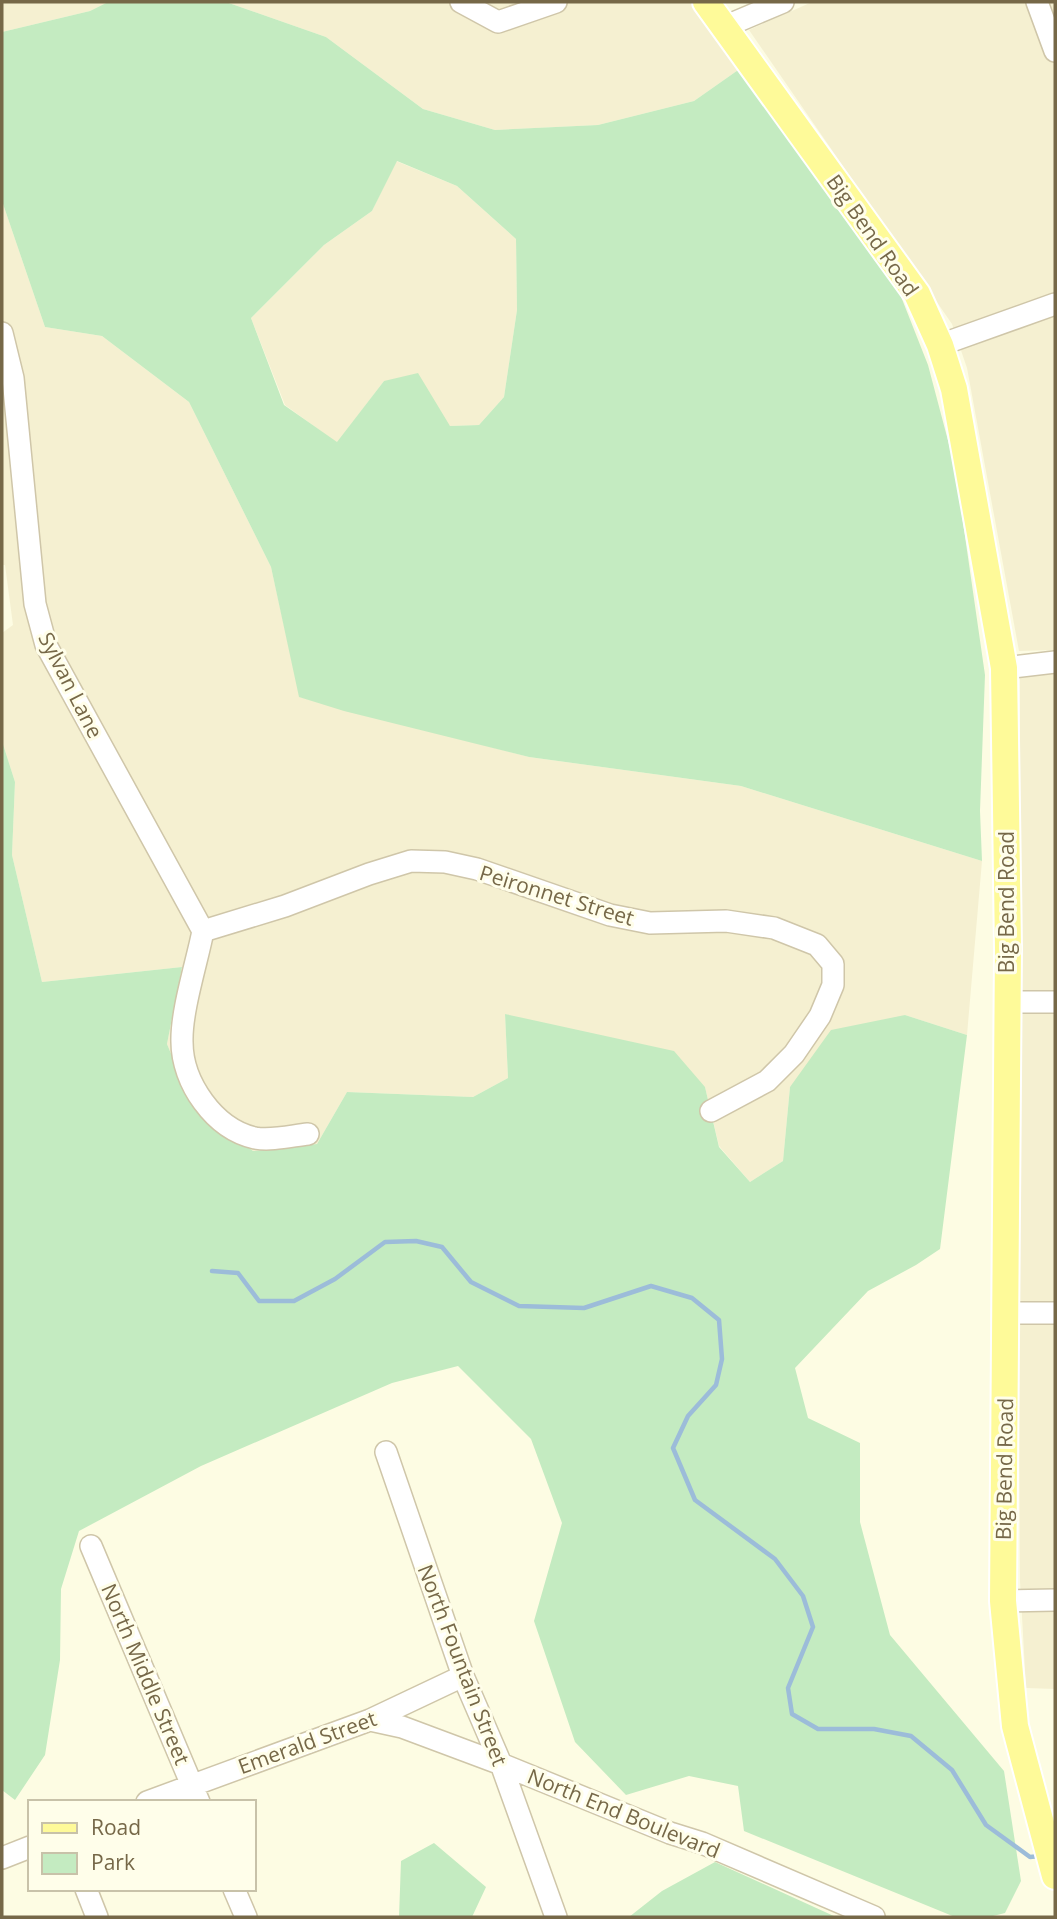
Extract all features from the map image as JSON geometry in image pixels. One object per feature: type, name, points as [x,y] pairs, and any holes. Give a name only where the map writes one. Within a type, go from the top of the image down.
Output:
[{"type":"main road","name":"Big Bend Road","points":[[706,2],[918,294],[940,345],[954,389],[1004,667],[1007,949],[1003,1601],[1015,1726],[1055,1876]]},
{"type":"street","points":[[461,2],[498,22],[556,2]]},
{"type":"street","points":[[724,27],[783,2]]},
{"type":"street","points":[[1037,2],[1055,51]]},
{"type":"street","points":[[940,345],[1055,304]]},
{"type":"street","name":"Sylvan Lane","points":[[2,333],[13,379],[36,604],[46,645],[203,931]]},
{"type":"street","points":[[1004,667],[1055,662]]},
{"type":"street","name":"Peironnet Street","points":[[203,931],[411,862],[445,862],[477,869],[610,915],[650,923],[726,920],[774,928],[817,945],[833,964],[833,985],[820,1016],[794,1054],[767,1081],[711,1111]]},
{"type":"street","points":[[203,931],[182,1042],[185,1066],[197,1090],[211,1111],[239,1133],[256,1138],[308,1134]]},
{"type":"street","points":[[1006,1002],[1055,1002]]},
{"type":"street","points":[[1006,1313],[1055,1313]]},
{"type":"street","name":"North Fountain Street","points":[[386,1452],[463,1676],[501,1764],[556,1917]]},
{"type":"street","name":"North Middle Street","points":[[91,1546],[196,1793]]},
{"type":"street","points":[[1003,1601],[1055,1600]]},
{"type":"street","name":"Emerald Street","points":[[159,1800],[196,1793],[370,1720],[463,1676]]},
{"type":"street","name":"North End Boulevard","points":[[370,1720],[402,1727],[501,1764],[670,1833],[702,1843],[874,1917]]},
{"type":"street","points":[[2,1858],[28,1848]]},
{"type":"street","points":[[87,1891],[97,1917]]},
{"type":"street","points":[[235,1891],[246,1917]]},
{"type":"shaded area","points":[[2,2],[108,2],[90,11],[2,32]]},
{"type":"shaded area","points":[[226,2],[691,2],[741,68],[694,101],[598,125],[495,130],[423,109],[326,37]]},
{"type":"shaded area","points":[[812,2],[1055,2],[1055,650],[1019,651],[967,368],[952,324],[749,30]]},
{"type":"shaded area","points":[[396,161],[457,186],[516,239],[517,310],[504,397],[479,425],[450,426],[384,381],[337,443],[285,405],[251,318],[324,245],[372,211]]},
{"type":"shaded area","points":[[2,201],[45,327],[102,336],[189,402],[271,567],[300,697],[529,757],[741,786],[982,861],[967,1035],[905,1015],[790,1087],[783,1161],[750,1182],[719,1146],[705,1087],[505,1014],[508,1078],[473,1097],[347,1092],[317,1144],[253,1151],[192,1105],[167,1044],[182,967],[42,982],[12,855],[15,782],[2,741],[2,633],[13,625],[5,565],[2,565]]},
{"type":"shaded area","points":[[1055,670],[1055,1689],[1026,1688],[1020,1581],[1019,1411],[1020,674]]},
{"type":"green space","points":[[108,2],[226,2],[326,37],[423,109],[495,130],[598,125],[694,101],[741,68],[755,94],[856,229],[900,294],[928,365],[955,467],[985,675],[980,811],[982,861],[741,786],[529,757],[344,711],[299,697],[271,567],[189,402],[102,336],[45,327],[2,201],[2,32],[90,11]],"holes":[[[397,161],[457,186],[516,239],[517,310],[504,397],[479,425],[450,426],[418,373],[384,381],[337,442],[284,405],[251,318],[324,245],[372,211]]]},
{"type":"green space","points":[[2,741],[15,782],[12,855],[42,982],[182,967],[167,1044],[192,1105],[253,1151],[317,1144],[347,1092],[473,1097],[508,1078],[505,1014],[674,1051],[705,1087],[719,1147],[750,1182],[783,1161],[790,1087],[831,1030],[905,1015],[967,1035],[940,1249],[868,1291],[795,1368],[808,1418],[860,1443],[860,1522],[890,1635],[1004,1771],[1021,1881],[1005,1913],[989,1917],[955,1917],[744,1831],[738,1786],[689,1776],[626,1795],[575,1742],[534,1621],[562,1523],[531,1439],[458,1366],[392,1383],[201,1466],[79,1531],[61,1589],[60,1660],[45,1755],[15,1800],[2,1790]]},
{"type":"green space","points":[[434,1843],[486,1887],[472,1917],[399,1917],[401,1861]]},
{"type":"green space","points":[[715,1862],[836,1917],[629,1917],[662,1891]]},
{"type":"waterway","points":[[212,1271],[238,1273],[259,1301],[294,1301],[335,1279],[385,1242],[416,1241],[442,1247],[471,1282],[519,1306],[584,1308],[651,1286],[692,1298],[719,1320],[722,1359],[716,1385],[688,1416],[673,1448],[695,1500],[775,1559],[803,1596],[813,1627],[788,1688],[792,1714],[818,1729],[874,1729],[911,1736],[952,1770],[986,1825],[1030,1857],[1040,1856]]}]
